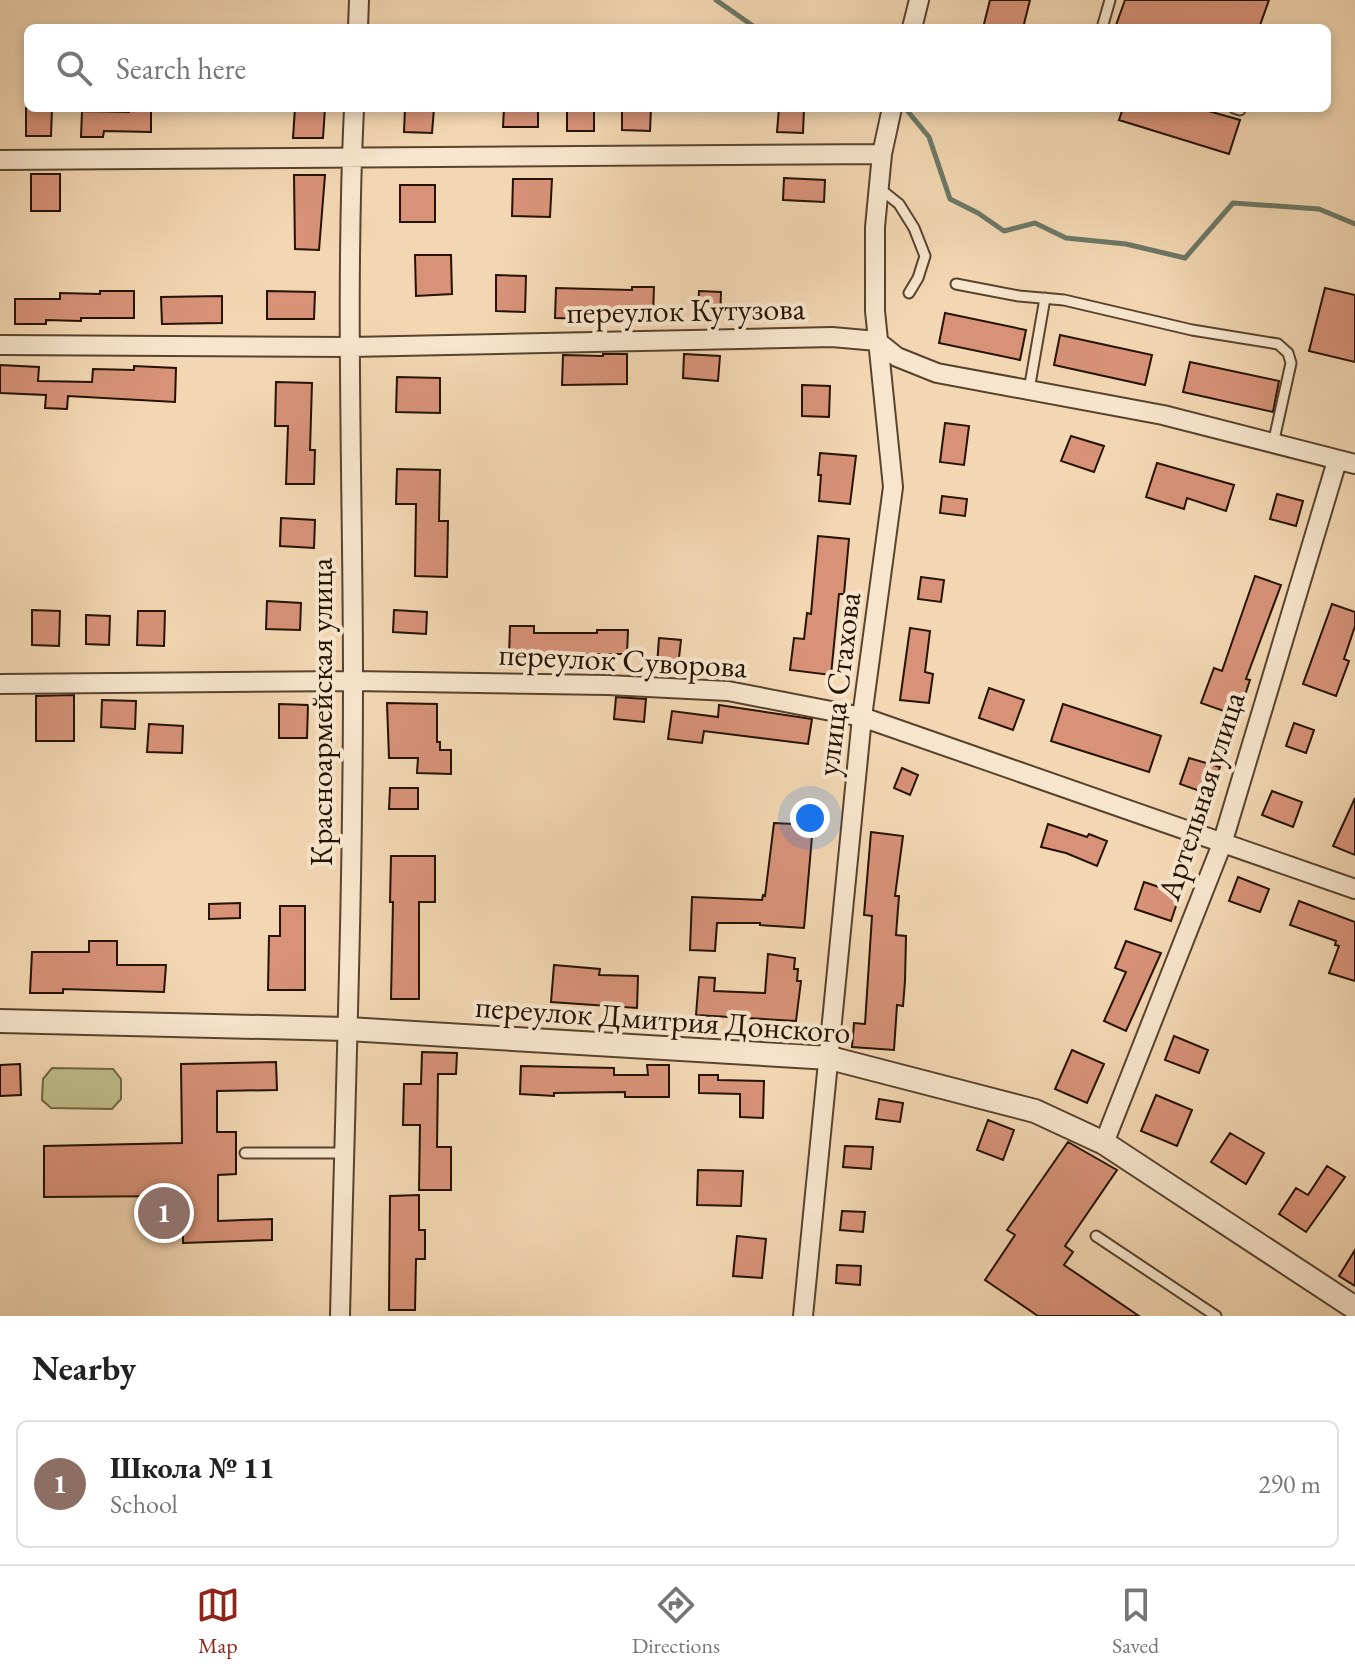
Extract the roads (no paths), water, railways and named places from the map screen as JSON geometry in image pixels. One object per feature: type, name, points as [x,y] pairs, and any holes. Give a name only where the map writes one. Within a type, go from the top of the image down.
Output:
[{"type":"street","points":[[358,24],[359,0]]},
{"type":"street","points":[[913,24],[919,0]]},
{"type":"street","name":"Красноармейская улица","points":[[340,1316],[353,681],[351,347],[354,112]]},
{"type":"street","name":"улица Стахова","points":[[803,1316],[862,717],[893,487],[877,341],[875,241],[882,154],[891,112]]},
{"type":"street","points":[[0,160],[882,154]]},
{"type":"street","name":"переулок Кутузова","points":[[0,345],[351,347],[832,337],[877,341],[897,357],[937,373],[1163,415],[1346,463]]},
{"type":"street","name":"Артельная улица","points":[[1104,1143],[1222,844],[1346,463]]},
{"type":"street","name":"переулок Суворова","points":[[0,684],[353,681],[608,685],[728,691],[862,717],[1355,889]]},
{"type":"street","name":"переулок Дмитрия Донского","points":[[0,1021],[348,1029],[830,1058],[1035,1111],[1104,1143],[1355,1308]]},
{"type":"lane","points":[[1103,24],[1110,0]]},
{"type":"lane","points":[[879,188],[899,204],[914,228],[925,256],[909,293]]},
{"type":"lane","points":[[956,284],[1019,296],[1064,300],[1192,330],[1278,344],[1288,353],[1291,363],[1273,444]]},
{"type":"lane","points":[[1029,390],[1045,298]]},
{"type":"lane","points":[[245,1153],[344,1153]]},
{"type":"lane","points":[[1096,1236],[1216,1316]]},
{"type":"waterway","points":[[716,0],[750,24]]},
{"type":"waterway","points":[[908,112],[929,137],[950,199],[1004,231],[1035,223],[1066,238],[1126,244],[1185,258],[1233,203],[1319,209],[1355,224]]},
{"type":"place","name":"Школа № 11","points":[[164,1213]]}]
